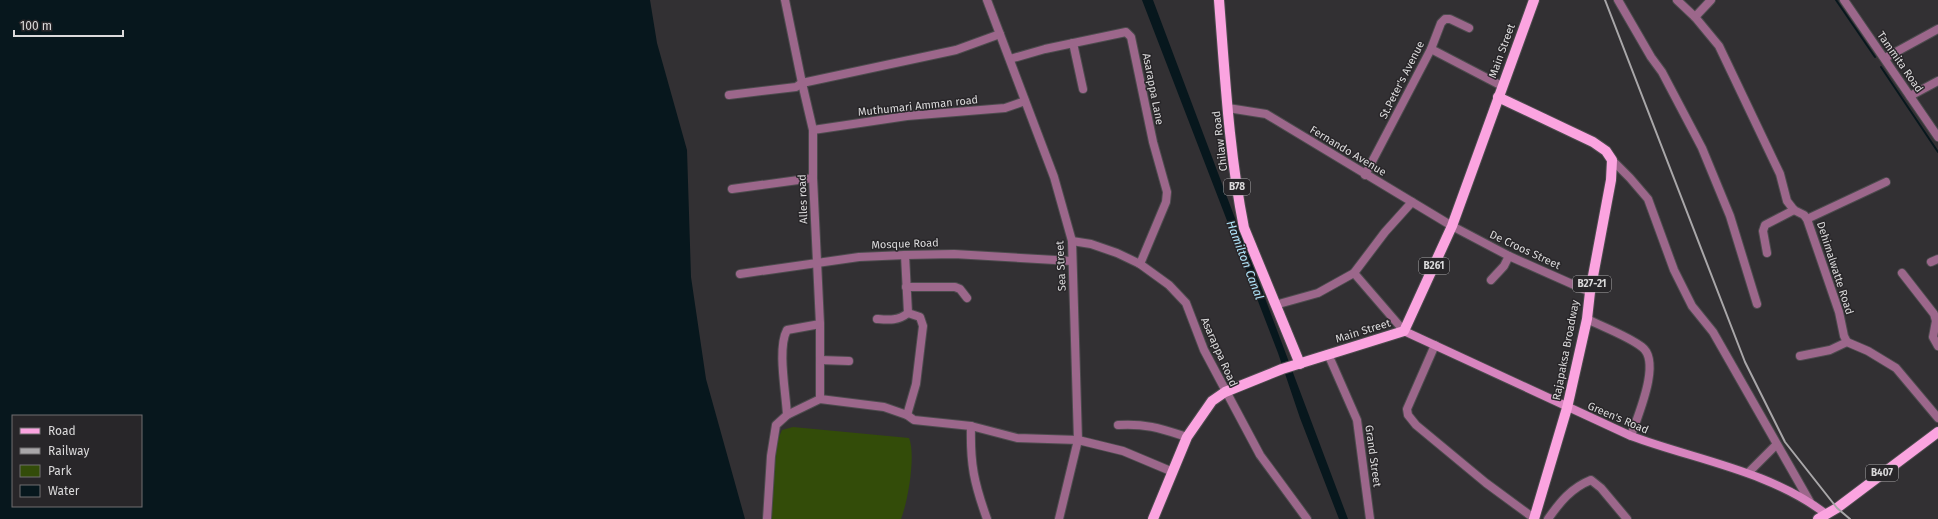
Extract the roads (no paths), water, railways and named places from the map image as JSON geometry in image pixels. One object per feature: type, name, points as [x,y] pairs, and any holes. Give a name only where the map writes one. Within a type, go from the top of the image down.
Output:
[{"type":"main road","name":"Chilaw Road","points":[[1219,0],[1228,108],[1239,205],[1244,228],[1300,364]]},
{"type":"main road","name":"Main Street","points":[[1153,519],[1188,437],[1212,401],[1225,392],[1282,369],[1404,331],[1452,226],[1534,0]]},
{"type":"main road","points":[[1498,97],[1593,142],[1606,151],[1612,160]]},
{"type":"main road","name":"Rajapaksa Broadway","points":[[1536,518],[1567,408],[1587,319],[1590,292],[1611,180],[1612,160]]},
{"type":"main road","name":"Green's Road","points":[[1404,331],[1567,408],[1631,436],[1661,448],[1748,473],[1810,502],[1825,517]]},
{"type":"main road","name":"B407","points":[[1825,517],[1938,432]]},
{"type":"street","name":"Alles road","points":[[785,0],[813,130],[813,178],[820,324],[820,399]]},
{"type":"street","name":"Sea Street","points":[[987,0],[1054,177],[1072,241],[1078,440],[1059,519]]},
{"type":"street","points":[[1618,0],[1651,57],[1662,72],[1702,148],[1730,216],[1758,304]]},
{"type":"street","name":"Dehimalwatte Road","points":[[1677,0],[1719,46],[1780,174],[1787,201],[1794,210],[1804,215],[1807,219],[1839,312],[1844,336],[1847,342]]},
{"type":"street","points":[[1694,17],[1711,0]]},
{"type":"street","name":"Tammita Road","points":[[1844,0],[1938,137]]},
{"type":"street","name":"St.Peter's Avenue","points":[[1365,174],[1431,49],[1441,23],[1445,19],[1450,19],[1469,28]]},
{"type":"street","points":[[1885,58],[1938,29]]},
{"type":"street","name":"Asarappa Lane","points":[[1010,59],[1073,43],[1126,32],[1131,37],[1153,142],[1167,192],[1166,202],[1140,264]]},
{"type":"street","points":[[729,95],[796,87],[802,83],[956,50],[1000,34]]},
{"type":"street","points":[[1073,43],[1083,89]]},
{"type":"street","points":[[1431,49],[1502,86]]},
{"type":"street","points":[[1910,96],[1938,81]]},
{"type":"street","name":"Muthumari Amman road","points":[[813,130],[907,116],[1005,108],[1025,101]]},
{"type":"street","name":"Fernando Avenue","points":[[1228,108],[1266,114],[1452,226]]},
{"type":"street","points":[[1612,160],[1648,199],[1674,270],[1692,306],[1713,332],[1776,445],[1810,502]]},
{"type":"street","points":[[732,189],[813,178]]},
{"type":"street","points":[[1807,219],[1886,182]]},
{"type":"street","points":[[1275,305],[1318,293],[1354,273],[1385,232],[1412,202]]},
{"type":"street","points":[[1767,253],[1763,231],[1765,225],[1794,210]]},
{"type":"street","name":"De Croos Street","points":[[1452,226],[1509,256],[1590,292]]},
{"type":"street","name":"Asarappa Road","points":[[1072,241],[1091,244],[1118,253],[1140,264],[1169,285],[1186,303],[1204,350],[1225,392],[1260,455],[1307,519]]},
{"type":"street","name":"Mosque Road","points":[[740,274],[859,257],[905,255],[954,254],[1072,261]]},
{"type":"street","points":[[905,255],[908,313]]},
{"type":"street","points":[[1491,280],[1504,266],[1509,256]]},
{"type":"street","points":[[1902,272],[1934,314],[1936,321],[1933,337],[1938,346]]},
{"type":"street","points":[[1354,273],[1404,331]]},
{"type":"street","points":[[906,287],[955,287],[960,289],[967,298]]},
{"type":"street","points":[[877,319],[895,320],[902,318],[908,313]]},
{"type":"street","points":[[907,415],[916,384],[923,326],[920,317],[908,313]]},
{"type":"street","points":[[1587,319],[1643,347],[1650,359],[1650,371],[1643,403],[1631,436]]},
{"type":"street","points":[[787,415],[783,367],[784,336],[787,330],[820,324]]},
{"type":"street","points":[[1800,356],[1830,350],[1847,342],[1896,368],[1938,418]]},
{"type":"street","points":[[1435,345],[1407,409],[1408,415],[1416,424],[1486,483],[1536,518]]},
{"type":"street","name":"Grand Street","points":[[1328,354],[1357,420],[1370,519]]},
{"type":"street","points":[[820,360],[850,360]]},
{"type":"street","points":[[767,519],[770,456],[776,425],[787,415],[820,399],[884,407],[907,415],[914,420],[971,426],[1016,438],[1078,440],[1123,451],[1173,472]]},
{"type":"street","points":[[1118,425],[1137,423],[1149,425],[1188,437]]},
{"type":"street","points":[[971,426],[971,464],[976,491],[987,519]]},
{"type":"street","points":[[1748,473],[1776,445]]},
{"type":"street","points":[[1548,519],[1567,494],[1581,484],[1591,480],[1601,488],[1627,519]]},
{"type":"water","points":[[0,0],[650,0],[657,43],[687,150],[691,277],[706,379],[745,519],[0,519]]},
{"type":"water","name":"Hamilton Canal","points":[[1142,0],[1153,0],[1348,519],[1339,519],[1300,418],[1278,353]]},
{"type":"waterway","points":[[1836,0],[1875,57]]},
{"type":"waterway","points":[[1881,67],[1938,152]]},
{"type":"railway","points":[[1605,0],[1745,362],[1785,442],[1837,508],[1850,519]]}]
